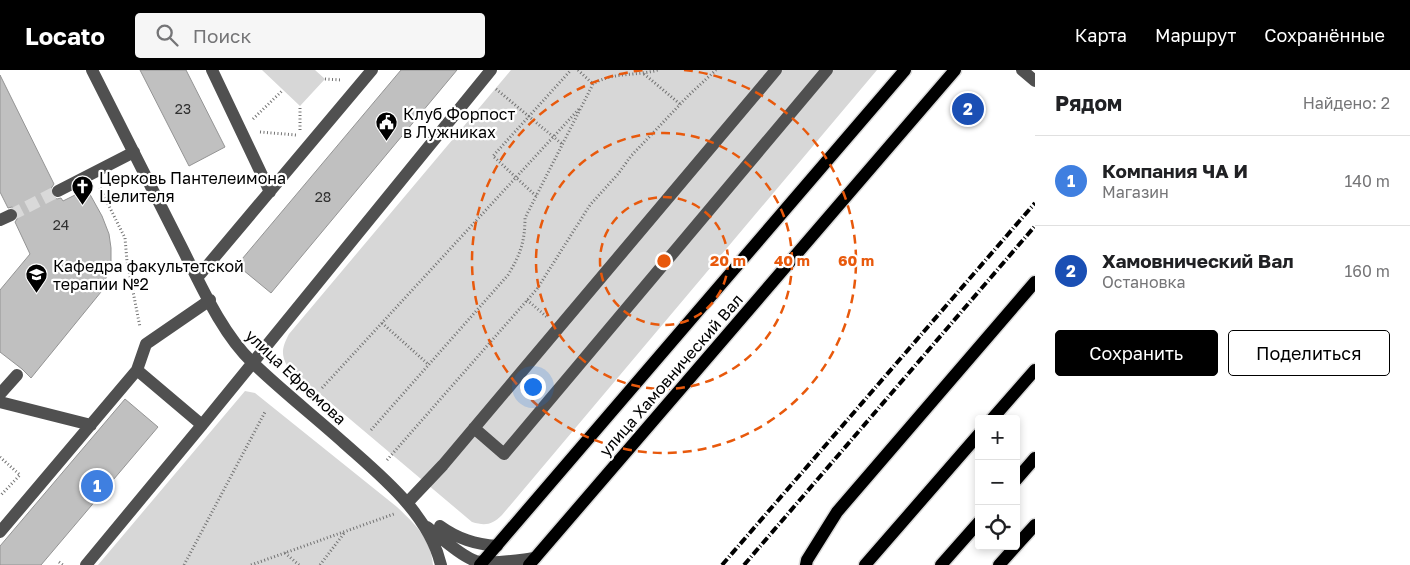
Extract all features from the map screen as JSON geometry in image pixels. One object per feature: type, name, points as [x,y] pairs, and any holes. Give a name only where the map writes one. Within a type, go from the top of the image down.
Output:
[{"type":"main road","name":"улица Хамовнический Вал","points":[[482,563],[904,70]]},
{"type":"main road","name":"улица Хамовнический Вал","points":[[532,561],[955,70]]},
{"type":"main road","points":[[806,565],[837,512],[1035,282]]},
{"type":"main road","points":[[996,415],[1035,370]]},
{"type":"main road","points":[[865,565],[975,439]]},
{"type":"main road","points":[[1020,475],[1035,458]]},
{"type":"main road","points":[[1020,542],[1035,525]]},
{"type":"main road","points":[[941,565],[975,527]]},
{"type":"main road","points":[[999,565],[1012,550]]},
{"type":"street","name":"улица Ефремова","points":[[92,70],[197,278],[234,343],[253,363],[376,472],[407,503],[431,538],[439,555],[441,565]]},
{"type":"street","points":[[212,70],[270,192]]},
{"type":"street","points":[[197,278],[372,70]]},
{"type":"street","points":[[407,503],[443,465],[776,70]]},
{"type":"street","points":[[474,428],[504,454],[827,70]]},
{"type":"street","points":[[1022,70],[1035,82]]},
{"type":"street","points":[[86,565],[253,363],[487,74]]},
{"type":"street","points":[[58,191],[134,152]]},
{"type":"street","points":[[0,532],[138,370],[146,344],[210,300]]},
{"type":"street","points":[[138,370],[202,425]]},
{"type":"street","points":[[0,394],[17,375]]},
{"type":"street","points":[[0,402],[91,425]]},
{"type":"street","name":"улица Ефремова","points":[[407,503],[452,535],[468,542],[497,546]]},
{"type":"street","name":"улица Ефремова","points":[[421,522],[468,557],[482,563],[532,561]]},
{"type":"path","points":[[536,196],[492,156],[571,70]]},
{"type":"path","points":[[578,70],[593,84]]},
{"type":"path","points":[[623,70],[628,75]]},
{"type":"path","points":[[371,430],[508,275],[520,255],[525,234],[525,218],[593,84],[601,79],[644,74],[658,70]]},
{"type":"path","points":[[376,472],[536,289],[590,205],[618,174],[631,156],[680,104],[716,70]]},
{"type":"path","points":[[487,74],[529,116],[562,144]]},
{"type":"path","points":[[644,74],[680,104]]},
{"type":"path","points":[[241,130],[283,90]]},
{"type":"path","points":[[241,130],[300,135],[300,106]]},
{"type":"path","points":[[322,388],[582,106]]},
{"type":"path","points":[[100,188],[125,238],[132,288],[143,342],[146,344]]},
{"type":"path","points":[[527,300],[559,327]]},
{"type":"path","points":[[382,323],[429,365]]},
{"type":"path","points":[[184,565],[265,412]]},
{"type":"path","points":[[0,457],[20,475],[0,496]]},
{"type":"path","points":[[251,565],[395,514]]},
{"type":"path","points":[[320,565],[346,531]]},
{"type":"path","points":[[285,554],[299,565]]},
{"type":"path","points":[[59,562],[63,565]]},
{"type":"shaded area","points":[[262,70],[315,70],[325,79],[300,106]]},
{"type":"shaded area","points":[[511,70],[877,70],[502,515],[492,523],[481,524],[472,522],[287,366],[283,350],[289,334]]},
{"type":"shaded area","points":[[245,391],[255,393],[397,507],[421,533],[429,547],[433,565],[98,565]]},
{"type":"building","points":[[140,70],[186,70],[225,147],[189,166]]},
{"type":"building","points":[[401,70],[457,70],[271,293],[237,265]]},
{"type":"building","points":[[0,75],[54,184],[50,190],[51,195],[57,199],[61,198],[63,201],[87,189],[102,216],[109,234],[111,248],[111,264],[101,292],[31,378],[0,352],[0,290],[30,254],[15,222],[19,216],[18,211],[12,207],[8,208],[0,192]]},
{"type":"building","points":[[125,399],[158,427],[41,565],[0,565],[0,546]]},
{"type":"tunnel","points":[[11,215],[58,191]]},
{"type":"railway","points":[[722,565],[1035,203]]},
{"type":"railway","points":[[744,565],[1035,226]]},
{"type":"place","name":"Хамовнический Вал","points":[[968,109]]},
{"type":"place","name":"Клуб Форпост в Лужниках","points":[[387,142]]},
{"type":"place","name":"Церковь Пантелеимона Целителя","points":[[83,206]]},
{"type":"place","name":"Кафедра факультетской терапии №2","points":[[37,294]]},
{"type":"place","name":"Компания ЧА И","points":[[97,486]]}]
